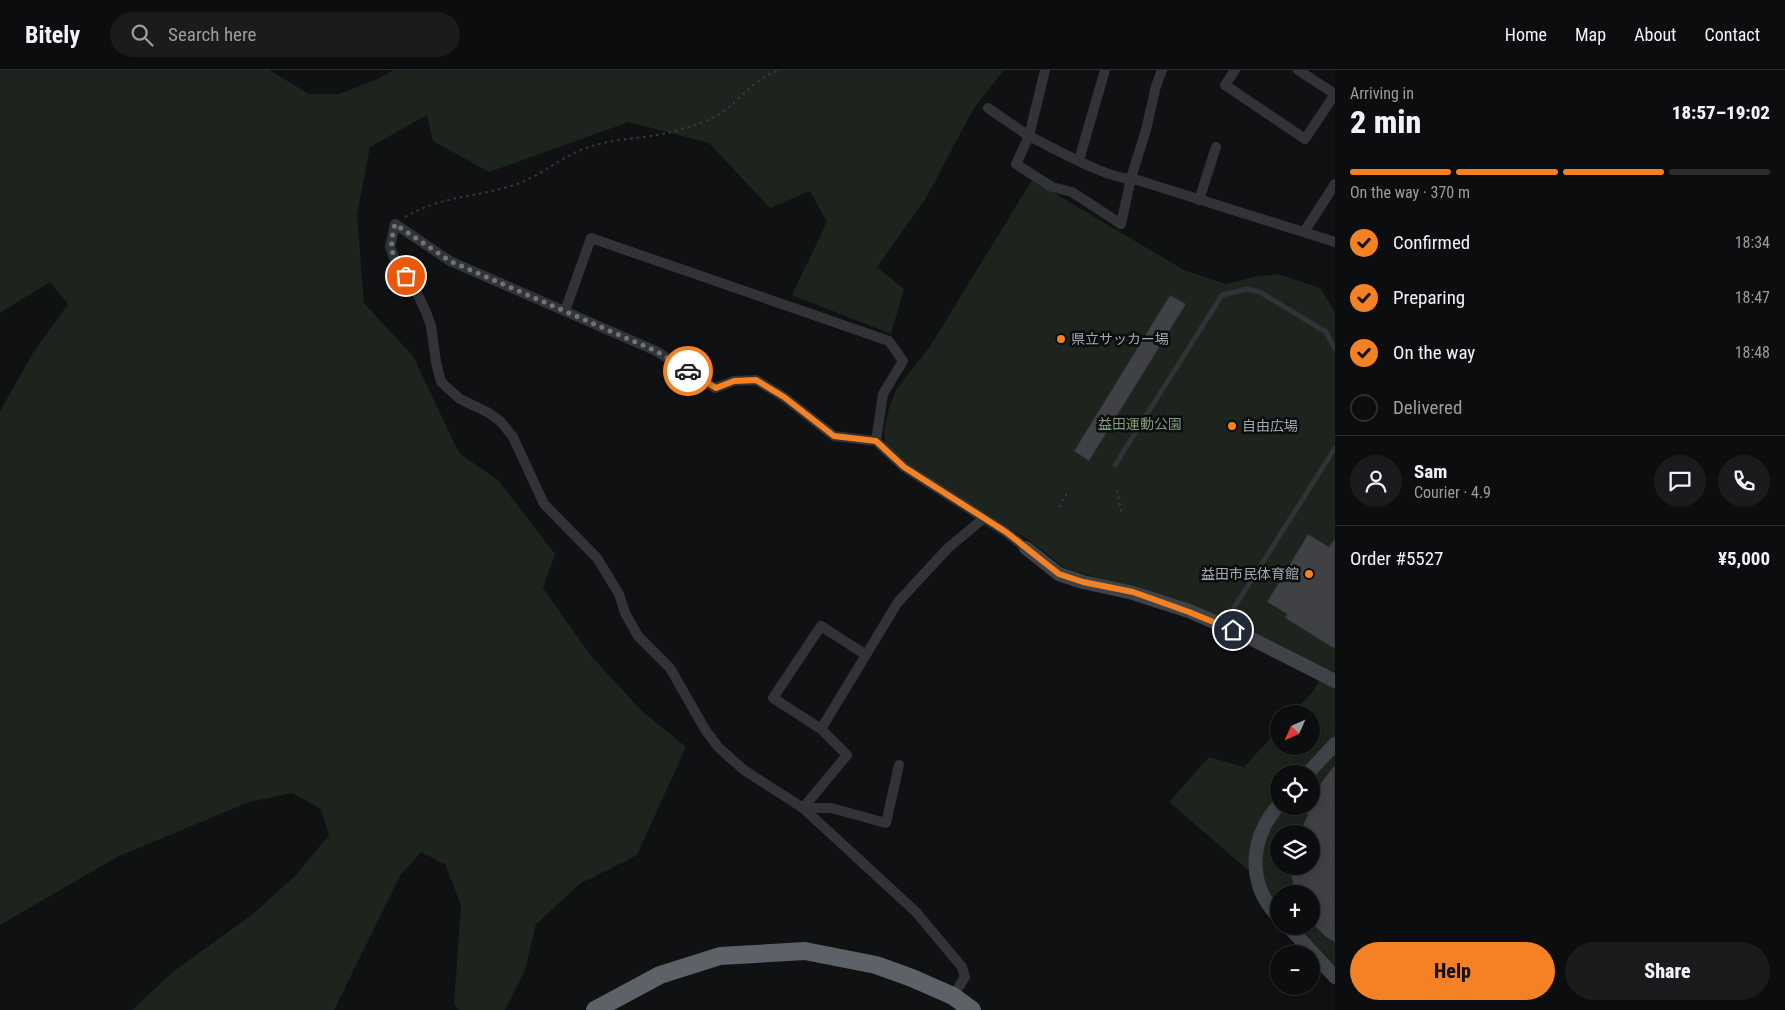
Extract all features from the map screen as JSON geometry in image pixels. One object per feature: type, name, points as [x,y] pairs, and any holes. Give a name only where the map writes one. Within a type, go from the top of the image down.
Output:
[{"type":"highway","points":[[595,1010],[660,975],[720,956],[806,951],[876,965],[953,996],[972,1010]]},
{"type":"street","points":[[1045,70],[1029,136],[1016,164],[1052,187],[1072,192],[1122,224],[1130,178],[1146,130],[1156,86],[1162,70]]},
{"type":"street","points":[[1079,160],[1105,70]]},
{"type":"street","points":[[1235,70],[1225,85],[1304,138],[1335,94],[1301,71]]},
{"type":"street","points":[[988,108],[1029,136],[1106,173],[1124,179],[1130,178],[1335,242]]},
{"type":"street","points":[[1199,200],[1216,147]]},
{"type":"street","points":[[1304,232],[1335,184]]},
{"type":"street","points":[[953,996],[965,977],[962,967],[916,912],[803,808],[744,770],[718,748],[706,731],[670,668],[638,636],[625,613],[619,594],[596,558],[544,504],[513,437],[501,422],[460,399],[441,382],[431,326],[426,312],[416,291],[395,260],[390,246],[395,224],[450,261],[656,351],[716,388],[734,381],[756,380],[784,397],[834,436],[876,441],[904,467],[1006,532],[1059,574],[1083,582],[1133,592],[1189,612],[1223,626],[1335,681]]},
{"type":"street","points":[[565,311],[591,238],[888,341],[903,361],[883,394],[876,441]]},
{"type":"street","points":[[821,729],[898,602],[948,548],[984,518]]},
{"type":"street","points":[[803,808],[847,755],[821,729],[773,698],[821,626],[866,655]]},
{"type":"street","points":[[1315,765],[1335,744]]},
{"type":"street","points":[[803,808],[831,808],[886,823],[899,765]]},
{"type":"street","points":[[1270,908],[1255,876],[1255,853],[1264,827],[1272,815]]},
{"type":"street","points":[[1296,935],[1335,977]]},
{"type":"lane","points":[[1115,465],[1222,295],[1247,289],[1260,292],[1326,332],[1335,349]]},
{"type":"lane","points":[[1223,626],[1335,448]]},
{"type":"path","points":[[395,224],[414,212],[435,204],[512,186],[553,167],[574,153],[589,147],[611,141],[680,130],[701,122],[721,113],[759,80],[779,70]]},
{"type":"path","points":[[1118,490],[1122,515]]},
{"type":"path","points":[[1059,508],[1067,492]]},
{"type":"green space","points":[[0,70],[269,70],[309,94],[339,94],[380,78],[393,70],[1004,70],[974,108],[926,198],[877,267],[904,289],[891,334],[792,295],[827,222],[810,191],[770,208],[709,143],[629,122],[489,172],[433,141],[427,115],[370,147],[357,215],[364,303],[413,356],[459,453],[498,480],[555,554],[543,588],[591,656],[643,712],[686,747],[637,855],[581,883],[536,924],[525,970],[505,1010],[459,1010],[454,1004],[461,905],[445,864],[421,852],[400,876],[334,1010],[132,1010],[174,971],[253,914],[295,876],[329,835],[321,809],[292,793],[249,802],[117,857],[0,925],[0,411],[33,353],[68,304],[50,282],[0,313]]},
{"type":"green space","name":"益田運動公園","points":[[1032,180],[1184,270],[1226,284],[1253,277],[1278,274],[1320,288],[1335,312],[1335,972],[1320,957],[1320,945],[1309,945],[1299,935],[1320,935],[1320,885],[1270,885],[1270,902],[1255,876],[1169,802],[1209,757],[1244,767],[1270,739],[1270,755],[1320,755],[1320,705],[1300,705],[1314,690],[1324,671],[1185,604],[1065,568],[1030,541],[905,463],[885,444],[884,431],[889,408],[897,388],[929,348]]},
{"type":"building","points":[[1170,295],[1186,304],[1089,461],[1074,451]]},
{"type":"building","name":"益田市民体育館","points":[[1308,534],[1329,547],[1335,538],[1335,649],[1285,618],[1287,614],[1267,602]]},
{"type":"building","points":[[1335,765],[1335,942],[1320,931],[1320,885],[1293,885],[1291,875],[1320,875],[1320,825],[1303,825],[1308,815],[1320,815],[1320,784]]},
{"type":"way so far","points":[[406,276],[395,260],[390,246],[395,224],[450,261],[656,351],[688,371]]},
{"type":"place","name":"県立サッカー場","points":[[1061,339]]},
{"type":"place","name":"自由広場","points":[[1232,426]]},
{"type":"place","name":"益田市民体育館","points":[[1309,574]]},
{"type":"route","points":[[688,371],[716,388],[734,381],[756,380],[784,397],[834,436],[876,441],[904,467],[1006,532],[1059,574],[1083,582],[1133,592],[1233,630]]}]
